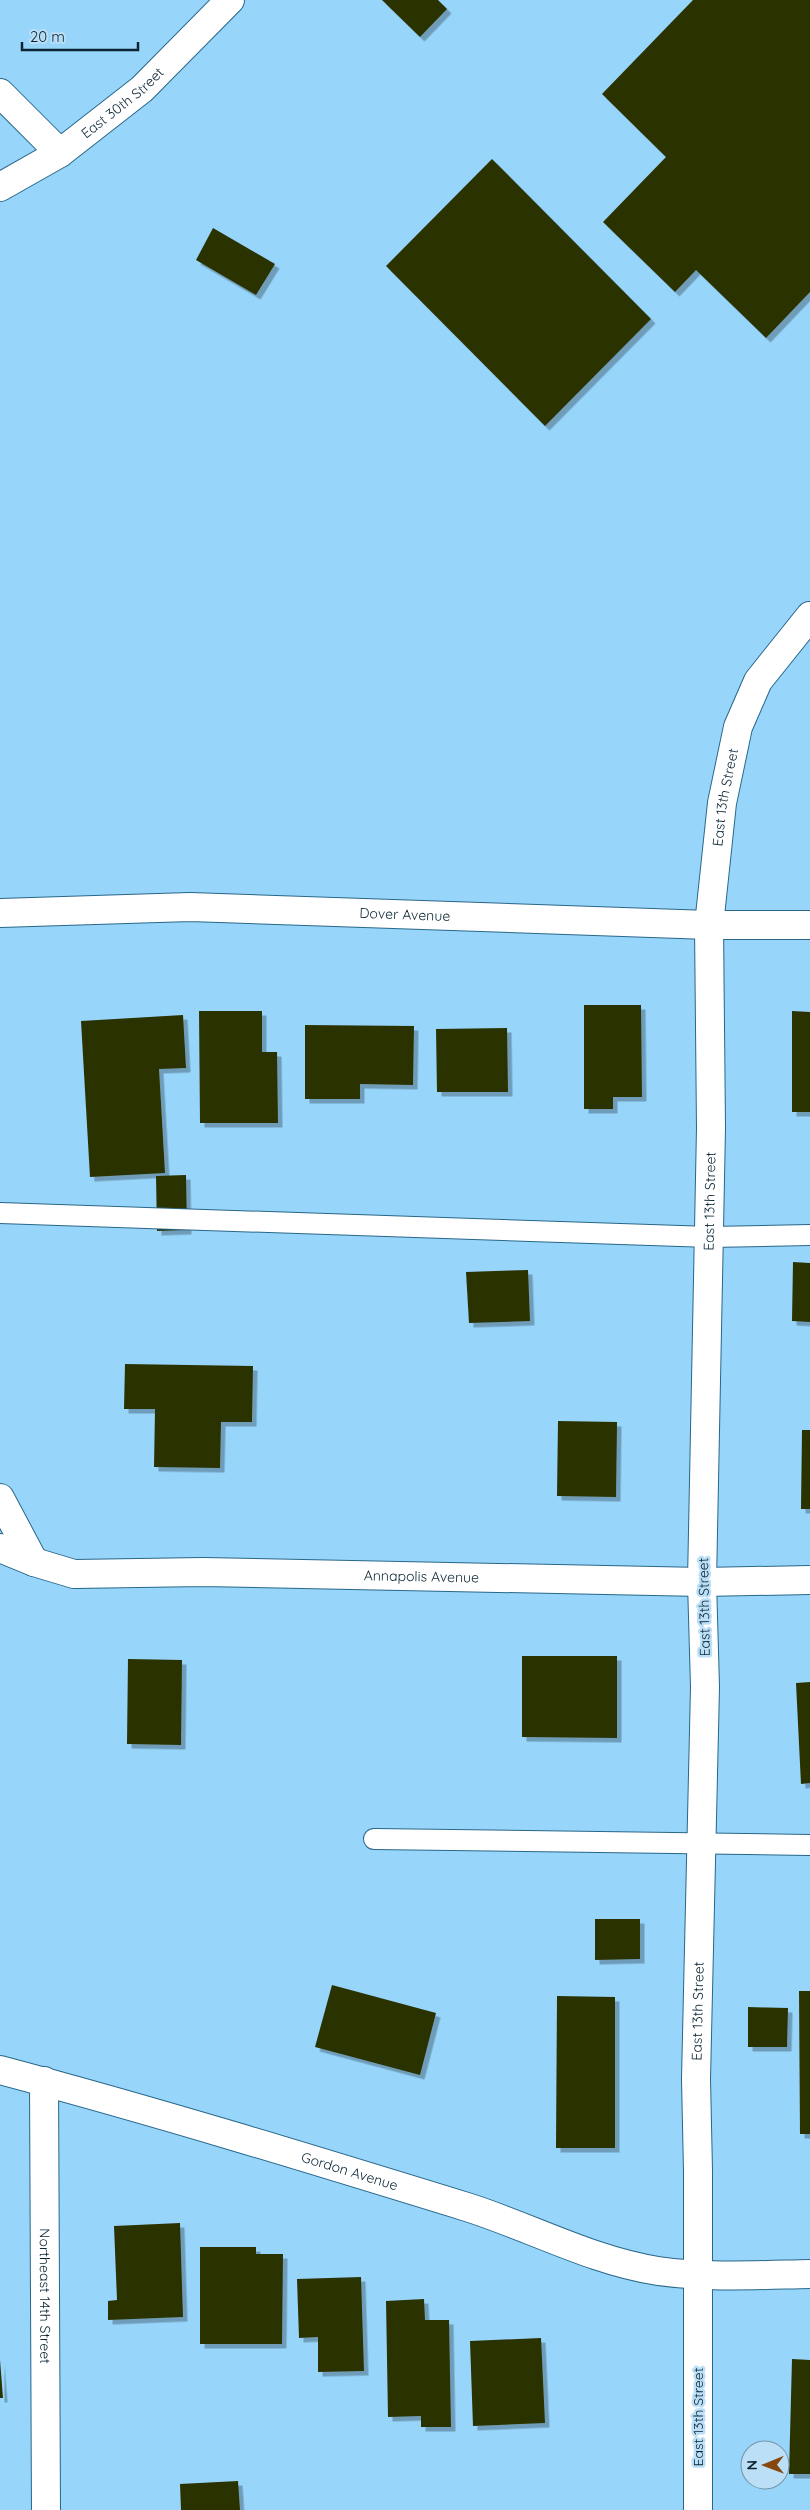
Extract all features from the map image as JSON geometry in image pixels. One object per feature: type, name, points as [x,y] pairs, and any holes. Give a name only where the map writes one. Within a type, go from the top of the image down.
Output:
[{"type":"street","name":"East 30th Street","points":[[0,187],[60,153],[142,89],[230,0]]},
{"type":"street","points":[[0,93],[60,153]]},
{"type":"street","name":"East 13th Street","points":[[698,2510],[696,2079],[705,1687],[702,1582],[710,1237],[709,925],[722,803],[738,727],[758,681],[810,616]]},
{"type":"street","name":"Dover Avenue","points":[[0,913],[190,907],[709,925],[810,925]]},
{"type":"street","points":[[0,1498],[34,1562]]},
{"type":"street","name":"Annapolis Avenue","points":[[0,1548],[34,1562],[74,1574],[203,1572],[702,1582],[810,1580]]},
{"type":"street","name":"Gordon Avenue","points":[[0,2070],[255,2141],[482,2212],[619,2262],[657,2271],[698,2275],[810,2274]]},
{"type":"street","name":"Northeast 14th Street","points":[[44,2081],[46,2510]]},
{"type":"lane","points":[[0,1212],[710,1237],[810,1235]]},
{"type":"lane","points":[[374,1840],[810,1845]]},
{"type":"building","points":[[382,0],[438,0],[447,9],[420,37]]},
{"type":"building","points":[[693,0],[810,0],[810,292],[766,338],[696,270],[675,292],[603,222],[666,157],[602,94]]},
{"type":"building","points":[[492,159],[651,319],[545,426],[386,266]]},
{"type":"building","points":[[213,228],[275,264],[256,295],[196,260]]},
{"type":"building","points":[[584,1005],[641,1005],[642,1097],[613,1097],[613,1109],[584,1109]]},
{"type":"building","points":[[199,1011],[262,1011],[262,1052],[277,1052],[278,1123],[200,1123]]},
{"type":"building","points":[[792,1011],[810,1012],[810,1112],[792,1112]]},
{"type":"building","points":[[183,1015],[186,1068],[159,1069],[165,1173],[90,1177],[81,1021]]},
{"type":"building","points":[[305,1025],[414,1026],[413,1085],[360,1084],[360,1099],[305,1099]]},
{"type":"building","points":[[507,1028],[508,1092],[437,1092],[436,1029]]},
{"type":"building","points":[[186,1175],[187,1230],[157,1231],[156,1176]]},
{"type":"building","points":[[793,1262],[810,1263],[810,1322],[792,1321]]},
{"type":"building","points":[[528,1270],[530,1321],[469,1323],[466,1272]]},
{"type":"building","points":[[125,1364],[253,1366],[252,1422],[221,1422],[220,1468],[154,1467],[155,1409],[124,1409]]},
{"type":"building","points":[[558,1421],[617,1422],[616,1497],[557,1496]]},
{"type":"building","points":[[802,1430],[810,1430],[810,1509],[801,1509]]},
{"type":"building","points":[[522,1656],[617,1656],[617,1738],[522,1737]]},
{"type":"building","points":[[128,1659],[182,1660],[181,1745],[127,1744]]},
{"type":"building","points":[[810,1682],[810,1783],[801,1784],[796,1683]]},
{"type":"building","points":[[595,1919],[640,1919],[640,1959],[595,1960]]},
{"type":"building","points":[[332,1985],[436,2013],[420,2075],[315,2047]]},
{"type":"building","points":[[799,1991],[810,1991],[810,2134],[800,2134]]},
{"type":"building","points":[[557,1996],[615,1997],[615,2148],[556,2148]]},
{"type":"building","points":[[748,2007],[788,2008],[787,2047],[748,2047]]},
{"type":"building","points":[[180,2223],[183,2317],[108,2320],[108,2301],[117,2300],[114,2226]]},
{"type":"building","points":[[200,2247],[256,2247],[256,2254],[283,2254],[282,2344],[200,2344]]},
{"type":"building","points":[[361,2277],[364,2371],[318,2372],[318,2337],[299,2338],[297,2279]]},
{"type":"building","points":[[424,2299],[425,2320],[449,2320],[451,2427],[421,2427],[421,2416],[388,2417],[386,2301]]},
{"type":"building","points":[[541,2338],[545,2423],[473,2426],[470,2341]]},
{"type":"building","points":[[792,2359],[810,2360],[810,2474],[790,2474]]},
{"type":"building","points":[[0,2360],[3,2398],[0,2398]]},
{"type":"building","points":[[238,2481],[240,2510],[181,2510],[180,2484]]}]
